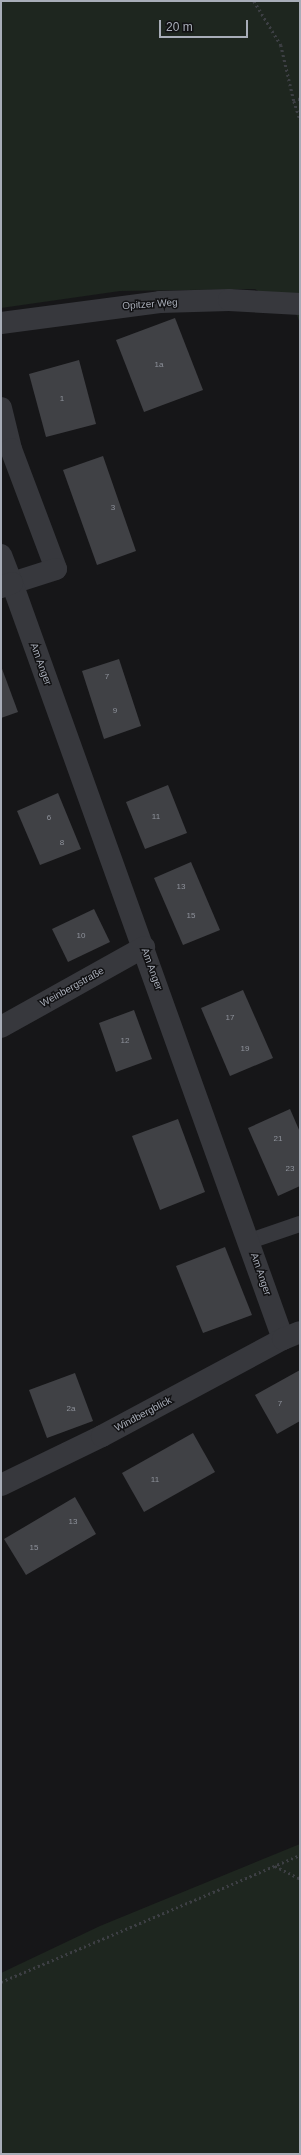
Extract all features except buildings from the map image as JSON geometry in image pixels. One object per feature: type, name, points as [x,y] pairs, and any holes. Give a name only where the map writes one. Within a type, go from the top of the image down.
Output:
[{"type":"street","name":"Opitzer Weg","points":[[1,323],[160,302],[230,300],[300,304]]},
{"type":"street","points":[[1,408],[6,452],[56,569],[6,585]]},
{"type":"street","name":"Am Anger","points":[[1,555],[6,585],[144,947],[250,1241],[292,1336]]},
{"type":"street","name":"Weinbergstraße","points":[[1,1027],[144,947]]},
{"type":"street","name":"Windbergblick","points":[[1,1485],[102,1436],[292,1336]]},
{"type":"lane","points":[[250,1241],[300,1224]]},
{"type":"path","points":[[254,1],[281,45],[294,101],[300,119]]},
{"type":"path","points":[[294,101],[300,99]]},
{"type":"path","points":[[1,1982],[300,1855]]},
{"type":"path","points":[[275,1866],[300,1879]]},
{"type":"shaded area","points":[[1,1],[300,1],[300,324],[297,315],[255,289],[120,291],[1,308]]},
{"type":"shaded area","points":[[300,1844],[300,2154],[1,2154],[1,1973],[100,1926]]}]
